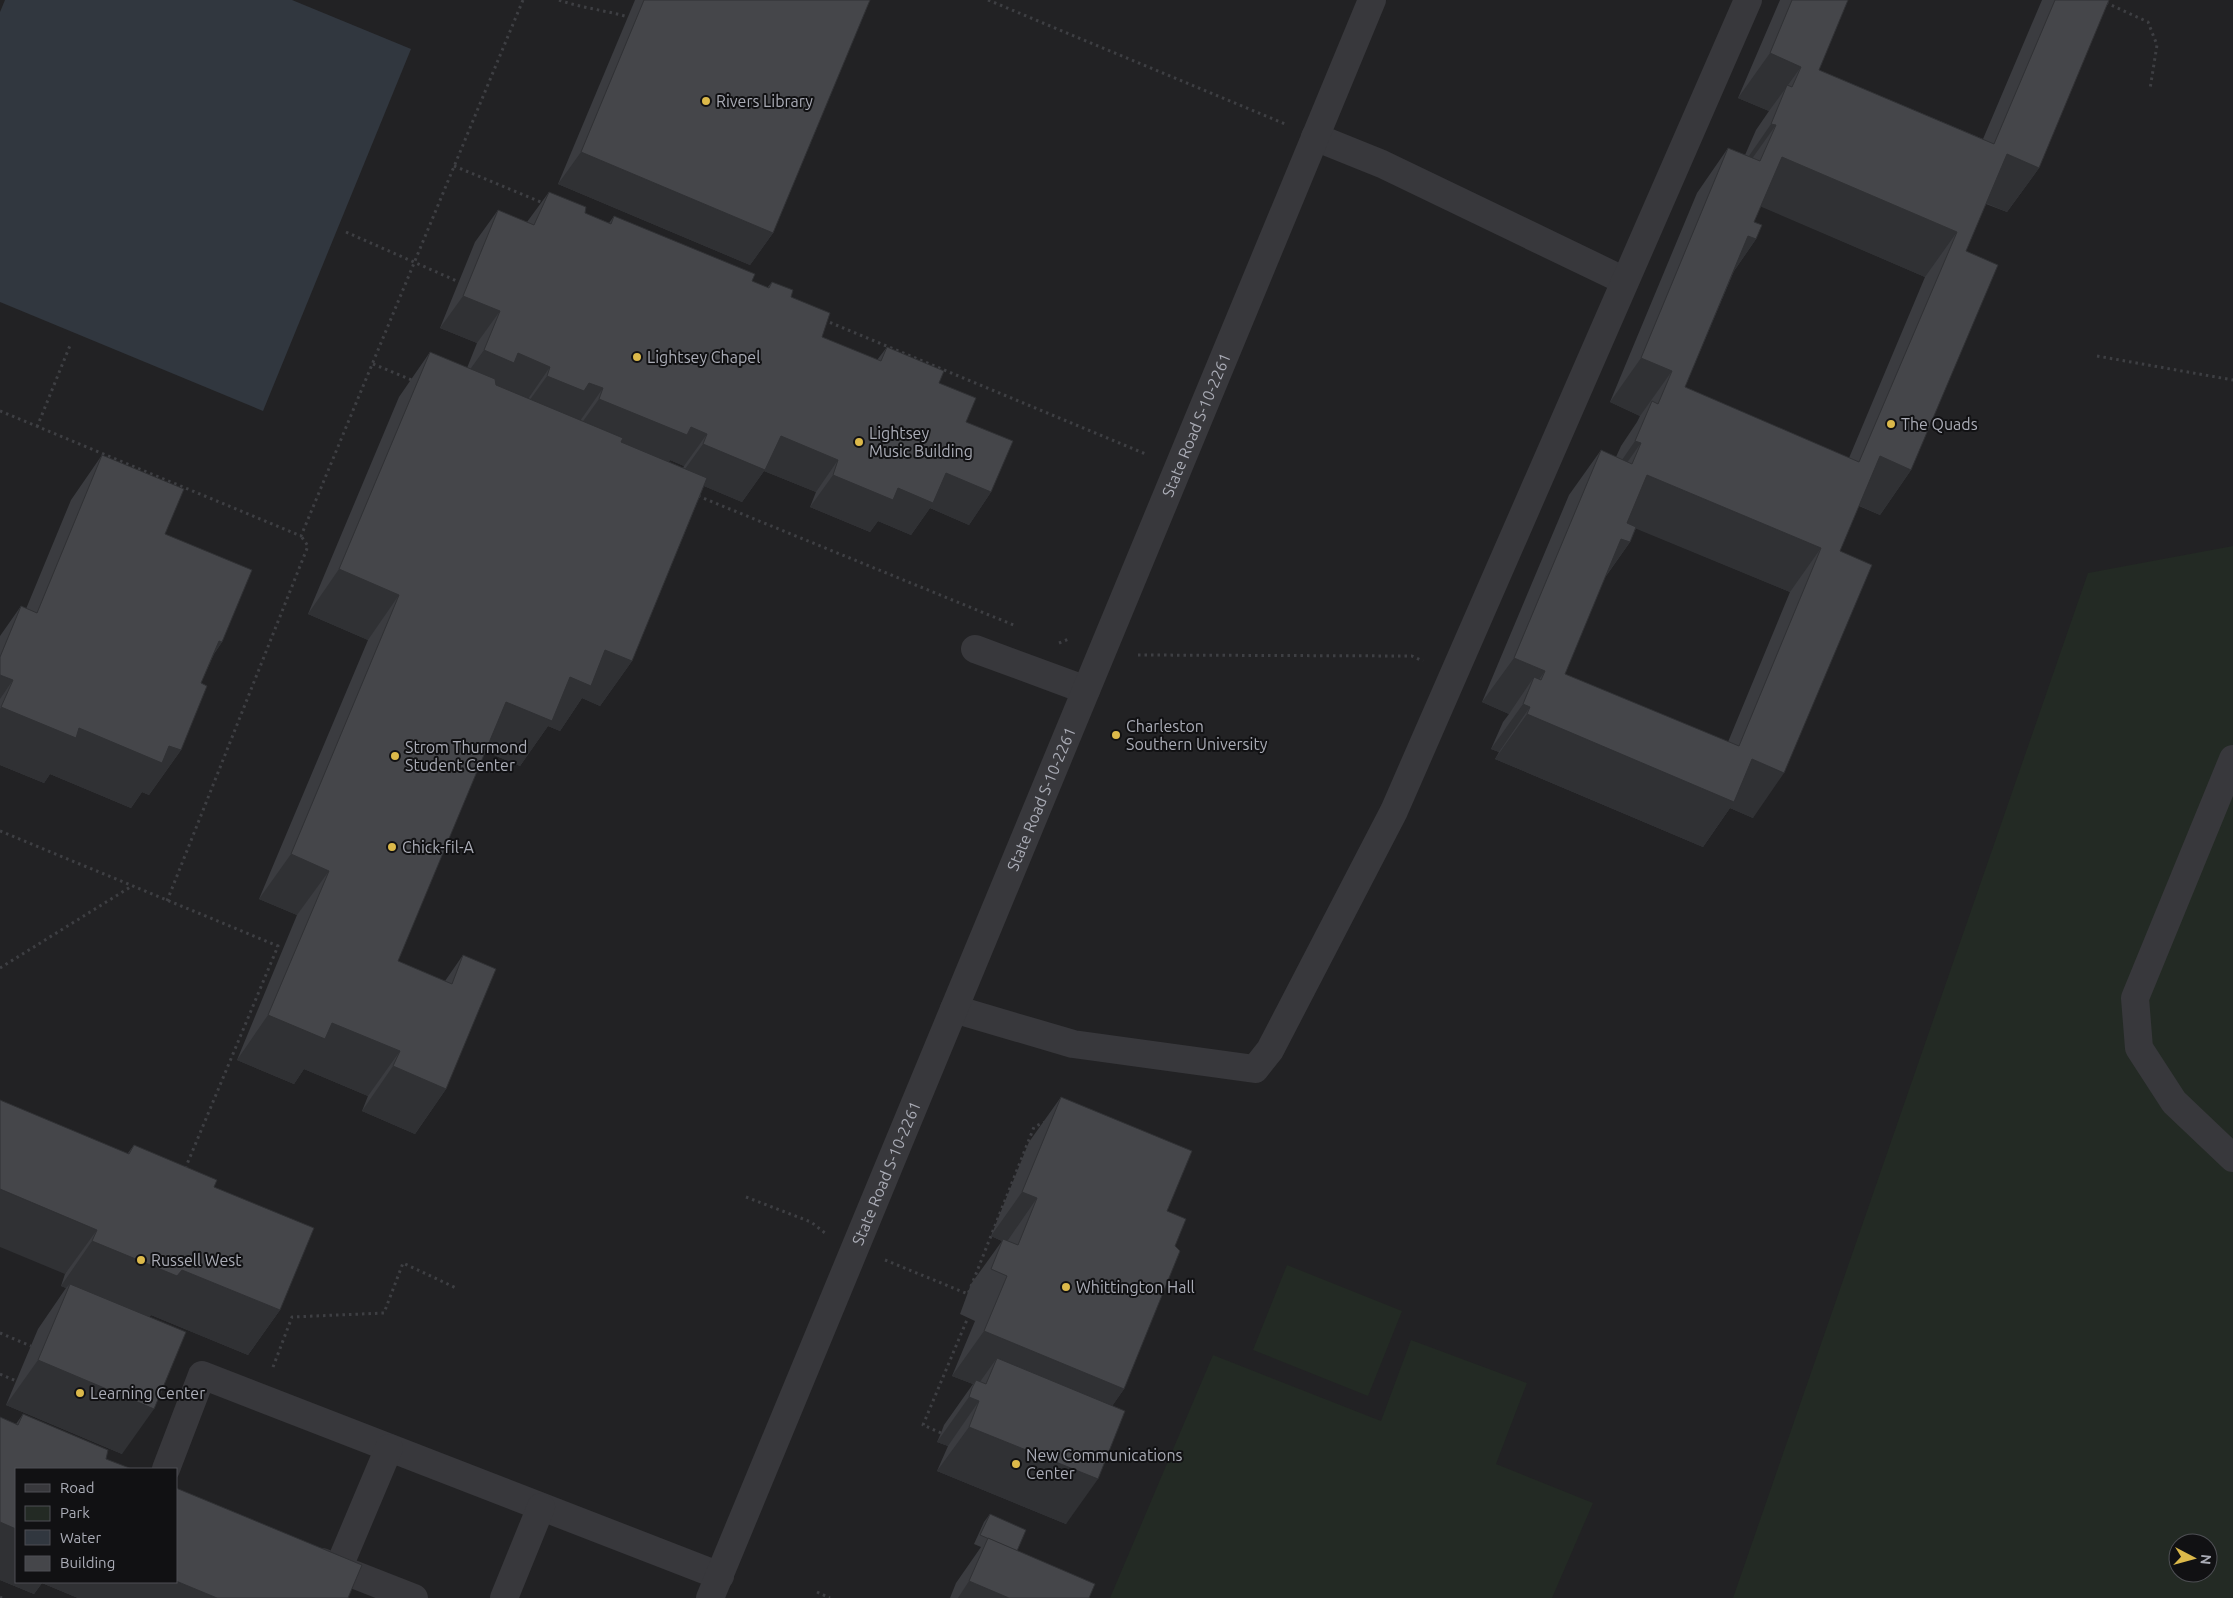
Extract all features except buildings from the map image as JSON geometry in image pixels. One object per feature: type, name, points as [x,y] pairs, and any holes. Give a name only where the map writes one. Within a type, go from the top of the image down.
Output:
[{"type":"street","name":"State Road S-10-2261","points":[[715,1587],[1372,0]]},
{"type":"street","points":[[954,1009],[1073,1044],[1255,1069],[1270,1050],[1394,811],[1748,0]]},
{"type":"street","points":[[1315,137],[1382,164],[1625,281]]},
{"type":"street","points":[[975,649],[1086,690]]},
{"type":"street","points":[[2233,759],[2135,998],[2139,1048],[2174,1102],[2233,1158]]},
{"type":"street","points":[[166,1468],[202,1375],[541,1507],[715,1587]]},
{"type":"street","points":[[338,1569],[389,1448]]},
{"type":"street","points":[[504,1598],[541,1507]]},
{"type":"street","points":[[302,1555],[414,1598]]},
{"type":"path","points":[[301,536],[523,0]]},
{"type":"path","points":[[558,0],[578,7],[605,10],[628,18]]},
{"type":"path","points":[[988,0],[1315,137]]},
{"type":"path","points":[[2100,0],[2148,22],[2157,45],[2150,89]]},
{"type":"path","points":[[454,166],[546,204]]},
{"type":"path","points":[[346,232],[459,282]]},
{"type":"path","points":[[821,318],[1178,467]]},
{"type":"path","points":[[37,427],[71,343]]},
{"type":"path","points":[[2097,356],[2233,380]]},
{"type":"path","points":[[373,364],[418,383]]},
{"type":"path","points":[[0,411],[301,536],[308,546],[168,901]]},
{"type":"path","points":[[694,495],[1024,629]]},
{"type":"path","points":[[1051,640],[1061,644],[1084,632],[1133,655],[1412,656],[1454,674]]},
{"type":"path","points":[[0,831],[278,946],[184,1171]]},
{"type":"path","points":[[0,968],[133,886]]},
{"type":"path","points":[[968,1294],[1034,1127],[1051,1120]]},
{"type":"path","points":[[746,1197],[811,1222],[834,1240],[976,1297]]},
{"type":"path","points":[[261,1398],[292,1317],[384,1313],[403,1263],[456,1288]]},
{"type":"path","points":[[941,1433],[923,1425],[971,1310]]},
{"type":"path","points":[[0,1333],[31,1346]]},
{"type":"path","points":[[0,1374],[16,1381]]},
{"type":"path","points":[[817,1592],[830,1598]]},
{"type":"shaded area","name":"Charleston Southern University","points":[[0,0],[2233,0],[2233,1598],[0,1598]]},
{"type":"green space","points":[[2233,546],[2233,1598],[1733,1598],[2088,573]]},
{"type":"green space","points":[[1287,1265],[1402,1311],[1368,1396],[1253,1350]]},
{"type":"green space","points":[[1411,1340],[1527,1383],[1496,1464],[1593,1503],[1552,1598],[1110,1598],[1213,1355],[1381,1421]]},
{"type":"water","points":[[5,0],[292,0],[411,49],[263,411],[0,302],[0,12]]},
{"type":"place","name":"Rivers Library","points":[[706,101]]},
{"type":"place","name":"Lightsey Chapel","points":[[637,357]]},
{"type":"place","name":"The Quads","points":[[1891,424]]},
{"type":"place","name":"Lightsey Music Building","points":[[859,442]]},
{"type":"place","name":"Charleston Southern University","points":[[1116,735]]},
{"type":"place","name":"Strom Thurmond Student Center","points":[[395,756]]},
{"type":"place","name":"Chick-fil-A","points":[[392,847]]},
{"type":"place","name":"Russell West","points":[[141,1260]]},
{"type":"place","name":"Whittington Hall","points":[[1066,1287]]},
{"type":"place","name":"Learning Center","points":[[80,1393]]},
{"type":"place","name":"New Communications Center","points":[[1016,1464]]}]
